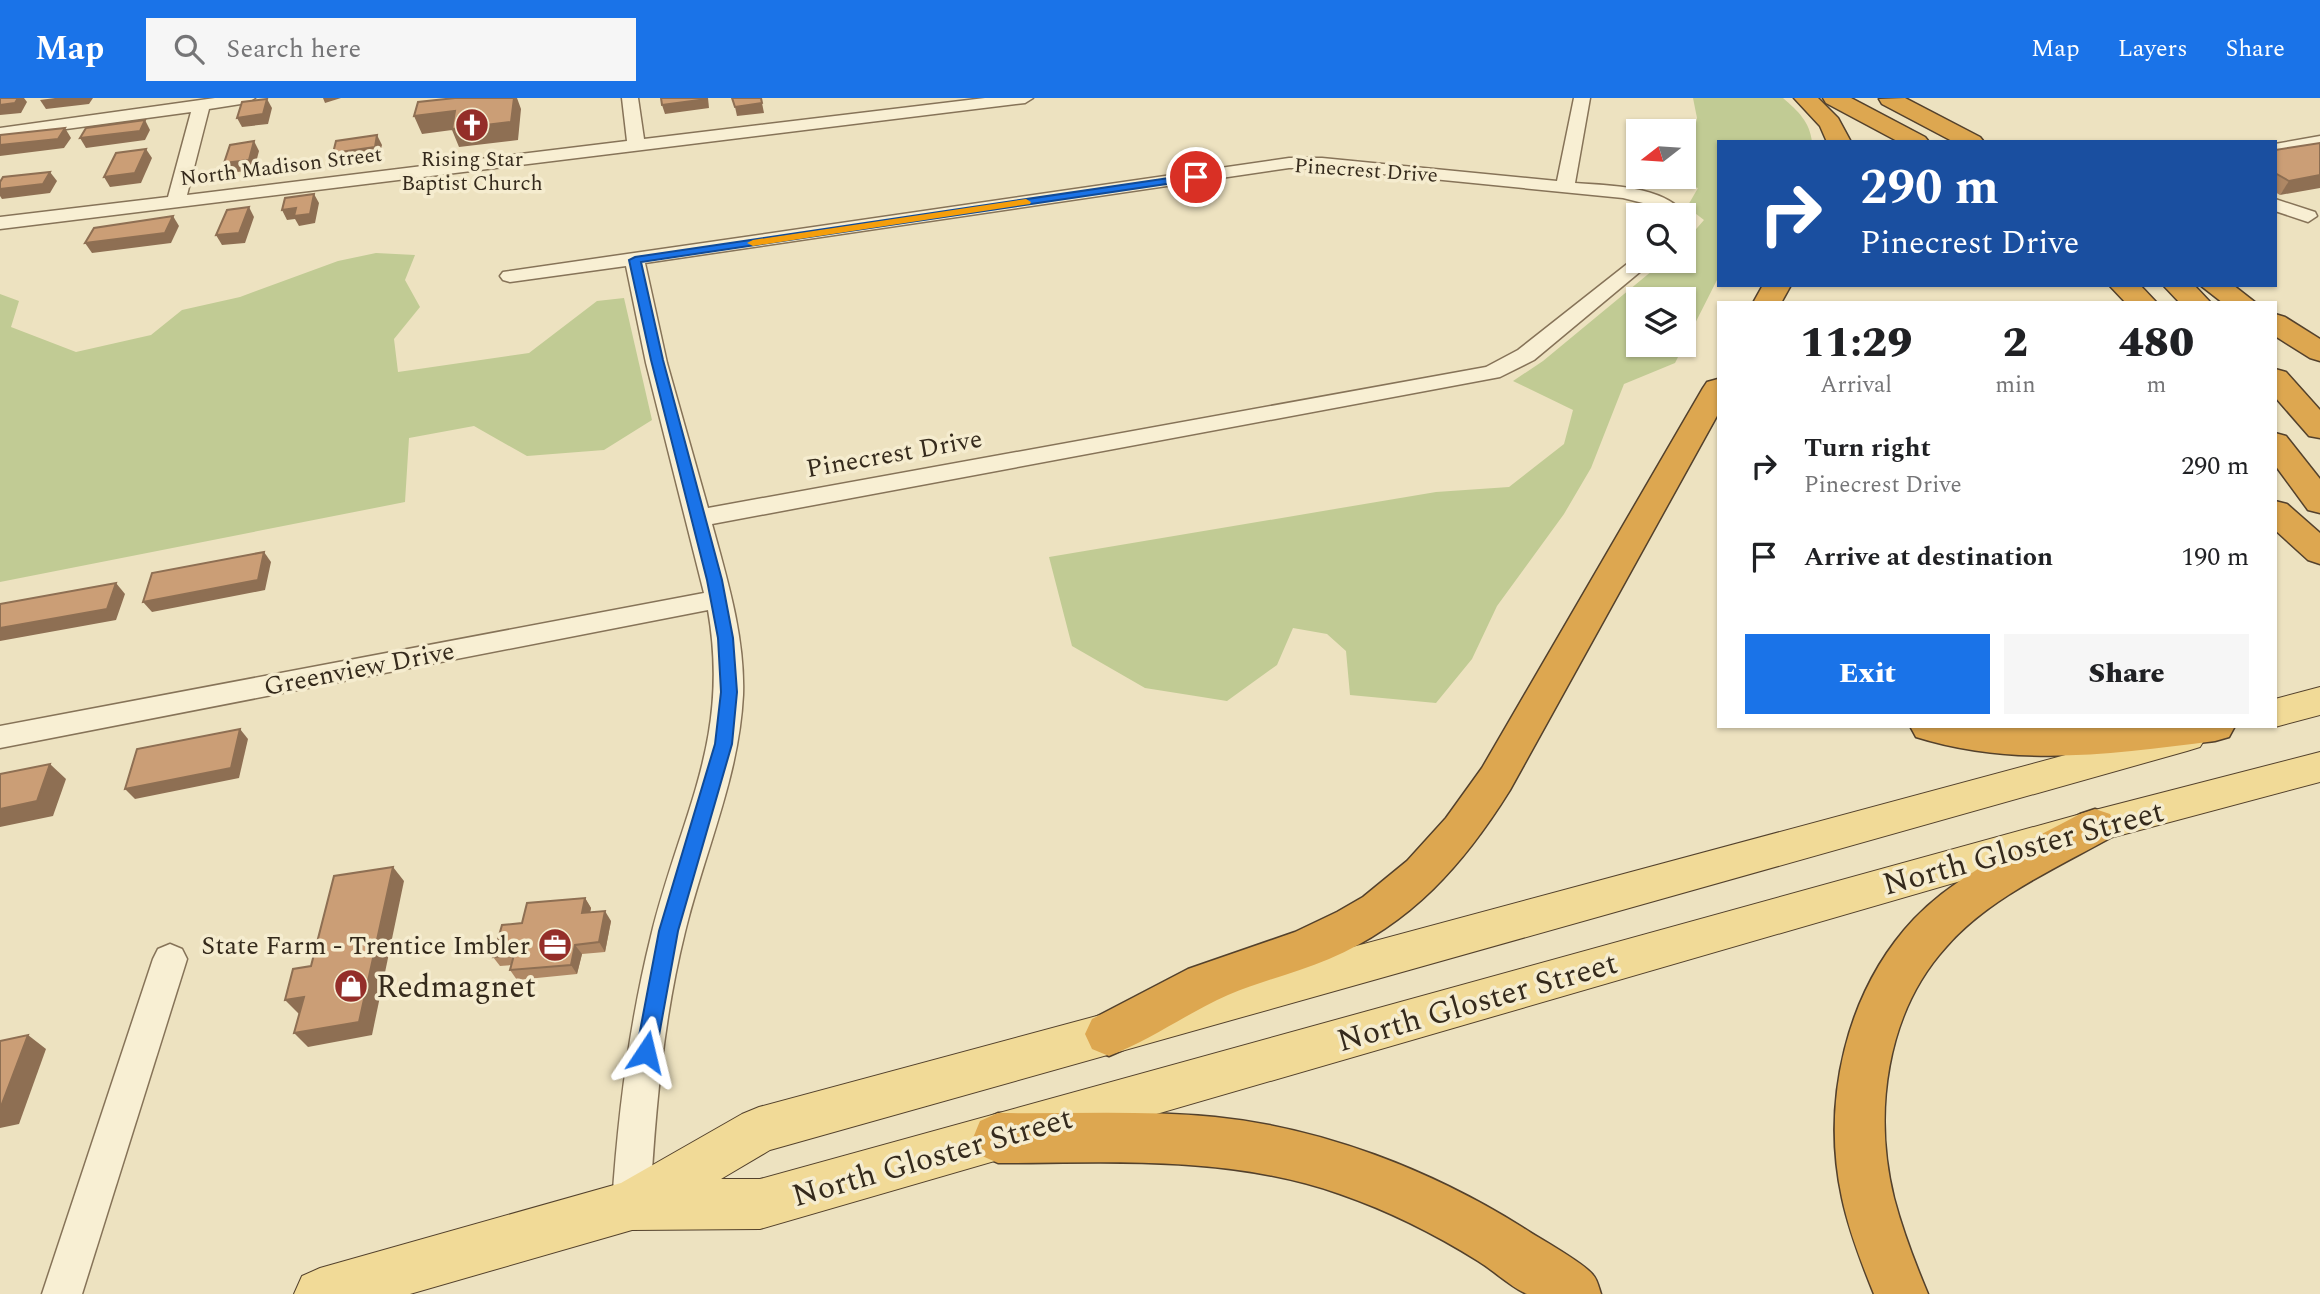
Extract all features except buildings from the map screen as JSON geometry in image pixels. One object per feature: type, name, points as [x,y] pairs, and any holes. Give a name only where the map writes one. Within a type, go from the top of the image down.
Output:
[{"type":"highway","points":[[1805,98],[1830,123],[1838,140]]},
{"type":"highway","points":[[1834,98],[1913,140]]},
{"type":"highway","points":[[1889,98],[1968,140]]},
{"type":"highway","points":[[2125,287],[2141,301]]},
{"type":"highway","points":[[2179,287],[2195,301]]},
{"type":"highway","points":[[2217,287],[2239,301]]},
{"type":"highway","points":[[2277,324],[2320,352]]},
{"type":"highway","points":[[2277,380],[2320,429]]},
{"type":"highway","points":[[1109,1034],[1218,978],[1324,940],[1379,910],[1426,873],[1472,817],[1496,779],[1717,390]]},
{"type":"highway","points":[[2277,446],[2320,502]]},
{"type":"highway","points":[[2277,514],[2320,552]]},
{"type":"highway","points":[[1941,728],[2004,740],[2076,742],[2198,728]]},
{"type":"highway","points":[[1900,1294],[1874,1219],[1864,1179],[1860,1120],[1871,1035],[1885,1001],[1903,969],[1929,934],[1955,911],[1987,886],[2095,826]]},
{"type":"highway","points":[[998,1138],[1166,1139],[1247,1146],[1311,1161],[1378,1181],[1444,1210],[1514,1250],[1574,1294]]},
{"type":"main road","name":"North Gloster Street","points":[[320,1294],[383,1284],[631,1205],[759,1130],[2218,728]]},
{"type":"main road","name":"North Gloster Street","points":[[631,1205],[760,1204],[2095,826],[2319,768]]},
{"type":"street","points":[[0,133],[201,107],[247,98]]},
{"type":"street","points":[[630,98],[636,147]]},
{"type":"street","name":"North Madison Street","points":[[0,223],[1025,98]]},
{"type":"street","points":[[1565,188],[1582,98]]},
{"type":"street","points":[[176,201],[201,107]]},
{"type":"street","points":[[2277,149],[2320,141]]},
{"type":"street","name":"Pinecrest Drive","points":[[510,276],[635,260],[1289,163],[1322,163],[1565,188],[1641,197],[1659,203]]},
{"type":"street","points":[[2277,206],[2316,218]]},
{"type":"street","points":[[631,1205],[637,1104],[659,974],[668,931],[714,781],[726,726],[729,669],[718,599],[657,360],[635,260]]},
{"type":"street","name":"Pinecrest Drive","points":[[699,518],[1492,372],[1526,355],[1628,273]]},
{"type":"street","name":"Greenview Drive","points":[[0,737],[718,599]]},
{"type":"street","points":[[62,1294],[170,959]]},
{"type":"green space","points":[[1693,98],[1783,98],[1806,123],[1812,140],[1717,140],[1717,280],[1696,321],[1696,287],[1633,287],[1649,273],[1696,273],[1696,229],[1704,220],[1696,214],[1696,203],[1689,203],[1698,188],[1697,118]]},
{"type":"green space","points":[[376,253],[415,255],[405,280],[420,307],[394,339],[398,372],[529,353],[597,301],[624,298],[652,420],[604,450],[527,456],[474,426],[409,438],[405,502],[0,582],[0,294],[19,301],[11,327],[76,352],[151,335],[182,310],[240,297],[338,261]]},
{"type":"green space","points":[[1626,292],[1626,357],[1678,357],[1675,363],[1624,384],[1591,468],[1564,514],[1497,606],[1472,659],[1436,703],[1350,695],[1346,651],[1327,634],[1293,628],[1277,665],[1227,701],[1145,688],[1072,646],[1049,557],[1436,492],[1509,487],[1564,444],[1573,410],[1513,381],[1543,361]]},
{"type":"slow traffic","points":[[753,243],[1026,202]]},
{"type":"place","name":"Rising Star Baptist Church","points":[[472,125]]},
{"type":"place","name":"State Farm - Trentice Imbler","points":[[555,945]]},
{"type":"place","name":"Redmagnet","points":[[351,986]]},
{"type":"route","points":[[646,1052],[668,931],[723,744],[728,710],[729,669],[726,638],[714,580],[657,360],[635,260],[1196,177]]}]
